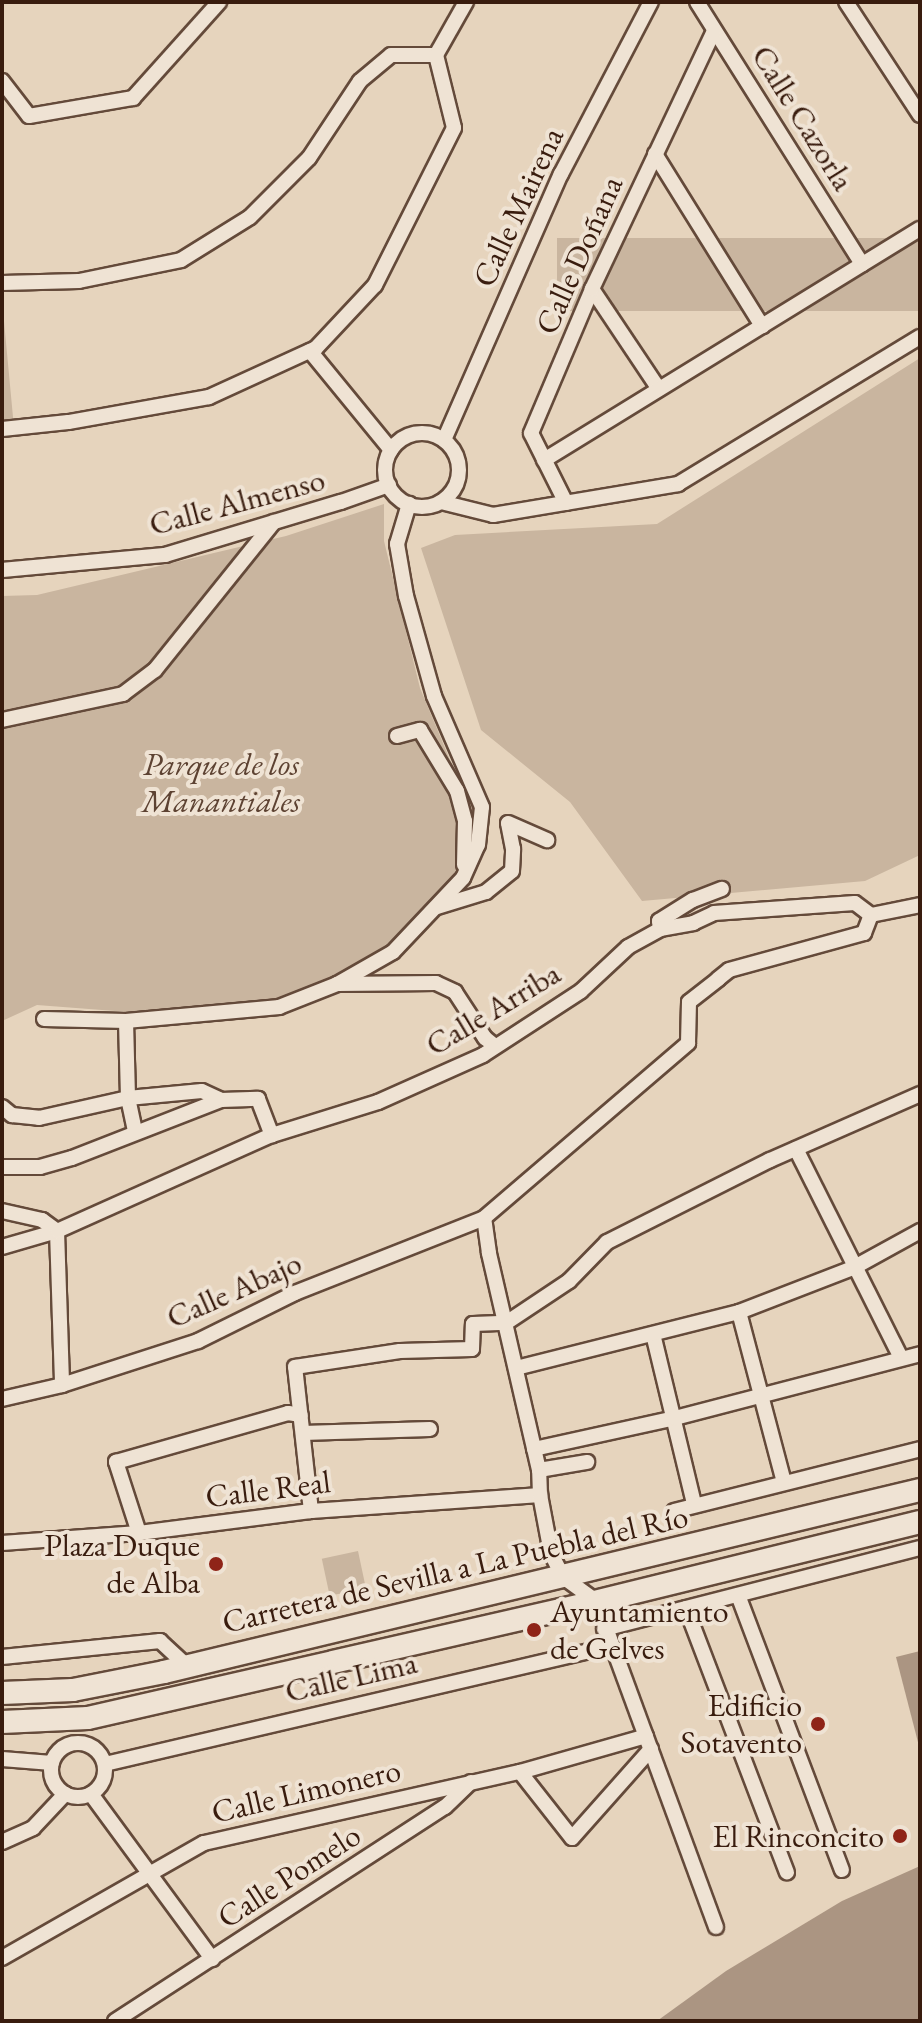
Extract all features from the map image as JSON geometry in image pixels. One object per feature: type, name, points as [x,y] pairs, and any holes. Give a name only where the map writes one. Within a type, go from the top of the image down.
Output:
[{"type":"main road","name":"Carretera de Sevilla a La Puebla del Río","points":[[2,1693],[73,1690],[187,1666],[920,1490]]},
{"type":"main road","name":"Carretera de Sevilla a La Puebla del Río","points":[[2,1722],[88,1718],[596,1601],[920,1522]]},
{"type":"street","points":[[2,81],[29,116],[133,98],[219,2]]},
{"type":"street","points":[[2,429],[68,422],[209,397],[310,351],[375,285],[454,128],[436,55],[466,2]]},
{"type":"street","name":"Calle Mairena","points":[[444,440],[561,174],[651,2]]},
{"type":"street","name":"Calle Cazorla","points":[[697,2],[862,264]]},
{"type":"street","points":[[846,2],[920,115]]},
{"type":"street","name":"Calle Doñana","points":[[566,503],[531,433],[592,289],[714,31]]},
{"type":"street","points":[[2,283],[79,281],[181,260],[250,217],[309,158],[360,81],[391,55],[436,55]]},
{"type":"street","points":[[655,154],[762,326]]},
{"type":"street","points":[[544,460],[920,229]]},
{"type":"street","points":[[592,289],[659,389]]},
{"type":"street","points":[[441,502],[493,515],[678,484],[920,337]]},
{"type":"street","points":[[310,351],[391,450]]},
{"type":"street","points":[[421,433],[444,440],[458,460],[459,472],[450,494],[429,507],[409,504],[395,495],[386,473],[391,450],[410,435],[421,433]]},
{"type":"street","name":"Calle Almenso","points":[[2,570],[165,555],[389,485]]},
{"type":"street","points":[[44,1019],[126,1021],[279,1007],[337,984],[393,952],[463,878],[478,845],[482,807],[434,696],[406,596],[397,544],[409,504]]},
{"type":"street","points":[[2,720],[123,694],[155,670],[274,522]]},
{"type":"street","points":[[397,736],[420,730],[457,791],[465,821],[463,878]]},
{"type":"street","points":[[437,907],[486,892],[512,871],[513,849],[508,823],[547,840]]},
{"type":"street","points":[[660,929],[659,921],[693,900],[722,889]]},
{"type":"street","name":"Calle Arriba","points":[[2,1247],[57,1231],[272,1135],[378,1102],[483,1055],[581,991],[628,947],[660,929],[693,923],[714,913],[855,903],[871,915],[920,905]]},
{"type":"street","name":"Calle Abajo","points":[[2,1399],[62,1385],[198,1341],[295,1293],[484,1218],[688,1043],[689,1002],[729,970],[864,933],[871,915]]},
{"type":"street","points":[[337,984],[436,983],[455,992],[485,1038],[495,1046]]},
{"type":"street","points":[[126,1021],[128,1098],[135,1132]]},
{"type":"street","points":[[2,1107],[12,1115],[39,1118],[128,1098],[202,1091],[221,1100]]},
{"type":"street","points":[[311,1511],[295,1367],[400,1351],[472,1349],[473,1324],[506,1323],[569,1281],[607,1242],[664,1210],[920,1094]]},
{"type":"street","points":[[2,1167],[40,1167],[106,1147],[135,1132],[221,1100],[258,1099],[272,1135]]},
{"type":"street","points":[[796,1149],[853,1268],[901,1358]]},
{"type":"street","points":[[2,1211],[42,1220],[57,1231],[62,1385]]},
{"type":"street","points":[[484,1218],[539,1470],[540,1495],[551,1553],[563,1577],[596,1601],[716,1927]]},
{"type":"street","points":[[516,1368],[739,1312],[853,1268],[920,1231]]},
{"type":"street","points":[[739,1312],[784,1482]]},
{"type":"street","points":[[653,1334],[694,1504]]},
{"type":"street","points":[[534,1449],[675,1418],[920,1354]]},
{"type":"street","points":[[139,1533],[116,1462],[288,1413],[301,1415]]},
{"type":"street","points":[[303,1433],[430,1429]]},
{"type":"street","points":[[674,1511],[920,1449]]},
{"type":"street","points":[[539,1470],[587,1462]]},
{"type":"street","name":"Calle Real","points":[[2,1543],[139,1533],[311,1511],[540,1495]]},
{"type":"street","points":[[604,1629],[920,1548]]},
{"type":"street","points":[[738,1595],[842,1870]]},
{"type":"street","points":[[686,1608],[787,1872]]},
{"type":"street","points":[[2,1657],[160,1641],[187,1666]]},
{"type":"street","name":"Calle Lima","points":[[105,1764],[611,1646]]},
{"type":"street","points":[[520,1772],[572,1838],[648,1742]]},
{"type":"street","name":"Calle Limonero","points":[[2,1958],[147,1872],[204,1843],[648,1742]]},
{"type":"street","points":[[79,1743],[95,1749],[105,1764],[103,1781],[91,1794],[74,1797],[65,1794],[53,1781],[52,1763],[62,1748],[79,1743]]},
{"type":"street","points":[[2,1759],[52,1763]]},
{"type":"street","name":"Calle Pomelo","points":[[115,2021],[445,1807],[472,1782]]},
{"type":"street","points":[[2,1842],[33,1828],[65,1794]]},
{"type":"street","points":[[91,1794],[212,1959]]},
{"type":"green space","points":[[557,238],[920,238],[920,311],[557,311]]},
{"type":"green space","points":[[2,300],[14,428],[2,429]]},
{"type":"green space","points":[[920,358],[920,855],[865,881],[642,901],[570,802],[481,730],[421,548],[455,535],[657,524]]},
{"type":"green space","name":"Parque de los Manantiales","points":[[384,504],[384,541],[420,688],[450,760],[475,806],[474,832],[447,888],[401,938],[323,982],[279,1001],[128,1012],[37,1005],[2,1021],[2,596],[37,595],[286,536]]},
{"type":"green space","points":[[358,1551],[366,1588],[330,1596],[322,1559]]},
{"type":"shaded area","points":[[920,1651],[920,1750],[896,1657]]},
{"type":"shaded area","points":[[920,1866],[920,2021],[657,2021],[726,1971],[842,1901]]},
{"type":"place","name":"Plaza Duque de Alba","points":[[216,1564]]},
{"type":"place","name":"Ayuntamiento de Gelves","points":[[534,1630]]},
{"type":"place","name":"Edificio Sotavento","points":[[818,1724]]},
{"type":"place","name":"El Rinconcito","points":[[900,1836]]}]
